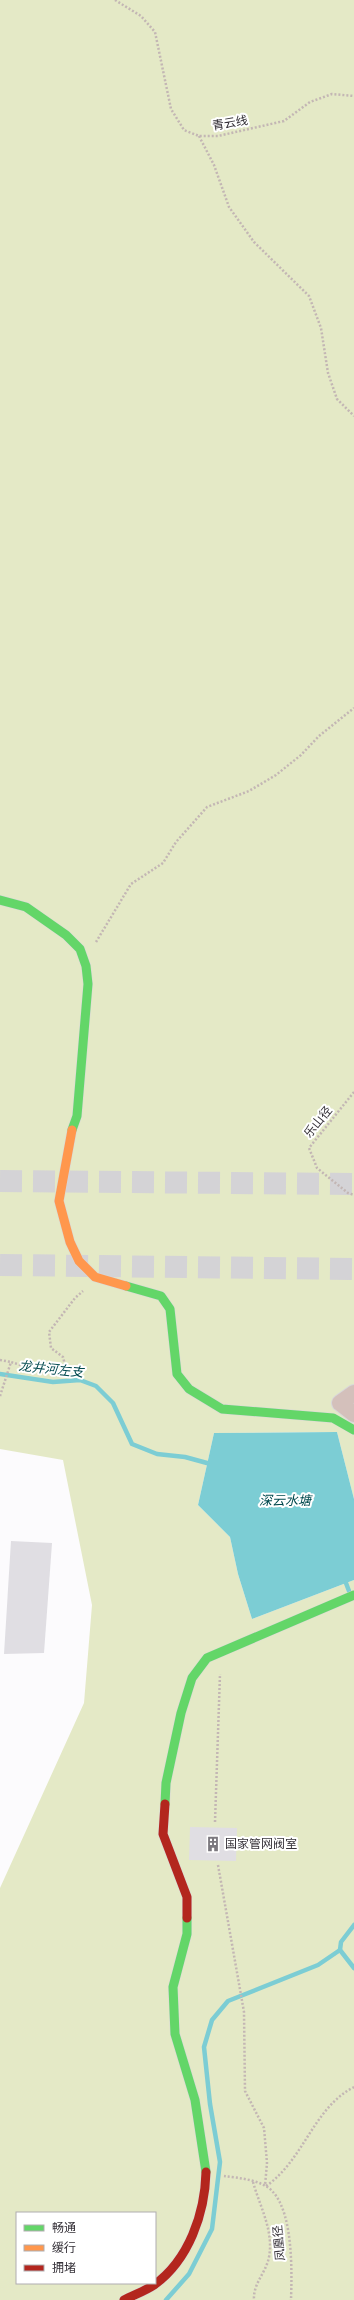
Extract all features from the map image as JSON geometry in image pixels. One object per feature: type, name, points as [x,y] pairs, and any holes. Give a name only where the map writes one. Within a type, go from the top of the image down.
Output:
[{"type":"street","points":[[0,900],[26,907],[66,935],[80,949],[86,966],[88,984],[77,1116],[68,1141],[59,1201],[70,1242],[79,1261],[96,1277],[161,1296],[170,1309],[177,1374],[189,1389],[222,1409],[333,1418],[354,1430]]},
{"type":"street","points":[[354,1393],[340,1403],[354,1414]]},
{"type":"street","points":[[156,2283],[180,2261],[198,2222],[206,2173],[195,2100],[175,2034],[173,1987],[187,1934],[187,1897],[163,1834],[166,1783],[181,1713],[192,1678],[207,1658],[229,1647],[354,1596]]},
{"type":"street","points":[[124,2300],[155,2284]]},
{"type":"path","name":"青云线","points":[[115,0],[141,16],[155,32],[171,109],[184,130],[199,136],[218,136],[284,122],[310,102],[332,94],[354,96]]},
{"type":"path","points":[[199,136],[214,165],[229,207],[254,242],[309,296],[320,328],[328,373],[337,399],[354,416]]},
{"type":"path","points":[[80,949],[93,946],[108,926],[131,884],[163,863],[176,842],[207,807],[249,791],[276,775],[301,755],[319,736],[354,708]]},
{"type":"path","name":"乐山径","points":[[354,1092],[309,1148],[317,1168],[348,1193],[354,1195]]},
{"type":"path","points":[[0,1360],[42,1372],[65,1365],[62,1357],[51,1348],[49,1332],[75,1298],[88,1287],[96,1277]]},
{"type":"path","points":[[0,1396],[11,1362]]},
{"type":"path","points":[[215,1822],[220,1672]]},
{"type":"path","points":[[218,1865],[244,2012],[245,2091],[264,2128],[267,2163],[266,2186]]},
{"type":"path","points":[[266,2186],[290,2165],[322,2115],[339,2095],[354,2087]]},
{"type":"path","points":[[225,2176],[266,2186]]},
{"type":"path","points":[[253,2182],[271,2240],[269,2259],[253,2290],[254,2300]]},
{"type":"path","name":"凤凰径","points":[[266,2186],[274,2192],[286,2216],[292,2280],[291,2300]]},
{"type":"green space","points":[[0,0],[354,0],[354,1393],[341,1403],[354,1414],[354,1499],[337,1432],[214,1433],[198,1505],[230,1537],[238,1574],[252,1619],[354,1580],[354,2300],[0,2300],[0,1888],[84,1703],[92,1605],[63,1460],[0,1449]]},
{"type":"water","name":"深云水塘","points":[[337,1432],[354,1499],[354,1580],[252,1619],[238,1574],[230,1537],[198,1505],[214,1433]]},
{"type":"building","points":[[11,1541],[52,1543],[44,1653],[4,1654]]},
{"type":"building","name":"国家管网阀室","points":[[190,1827],[237,1828],[236,1861],[189,1860]]},
{"type":"waterway","name":"龙井河左支","points":[[0,1374],[53,1382],[80,1380],[96,1386],[113,1403],[132,1444],[157,1454],[185,1457],[207,1463]]},
{"type":"waterway","points":[[346,1583],[349,1591]]},
{"type":"waterway","points":[[354,1925],[341,1942],[340,1950],[354,1968]]},
{"type":"waterway","points":[[166,2300],[189,2274],[212,2229],[220,2162],[210,2104],[204,2047],[212,2020],[228,2001],[318,1965],[340,1950]]},
{"type":"tunnel","points":[[0,1181],[354,1184]]},
{"type":"tunnel","points":[[0,1265],[354,1269]]},
{"type":"traffic: fast","points":[[0,900],[26,907],[66,935],[80,949],[86,966],[88,984],[77,1116],[72,1130]]},
{"type":"traffic: fast","points":[[126,1286],[161,1296],[170,1309],[177,1374],[189,1389],[222,1409],[333,1418],[354,1430]]},
{"type":"traffic: fast","points":[[165,1804],[166,1783],[181,1713],[192,1678],[207,1658],[354,1595]]},
{"type":"traffic: fast","points":[[187,1918],[187,1934],[173,1987],[175,2034],[195,2100],[206,2172]]},
{"type":"traffic: slow","points":[[72,1130],[59,1201],[70,1242],[79,1261],[95,1277],[126,1286]]},
{"type":"traffic: jam","points":[[165,1804],[163,1834],[187,1897],[187,1918]]},
{"type":"traffic: jam","points":[[156,2283],[177,2263],[193,2234],[202,2203],[206,2172]]},
{"type":"traffic: jam","points":[[124,2300],[155,2284]]},
{"type":"place","name":"国家管网阀室","points":[[213,1844]]}]
